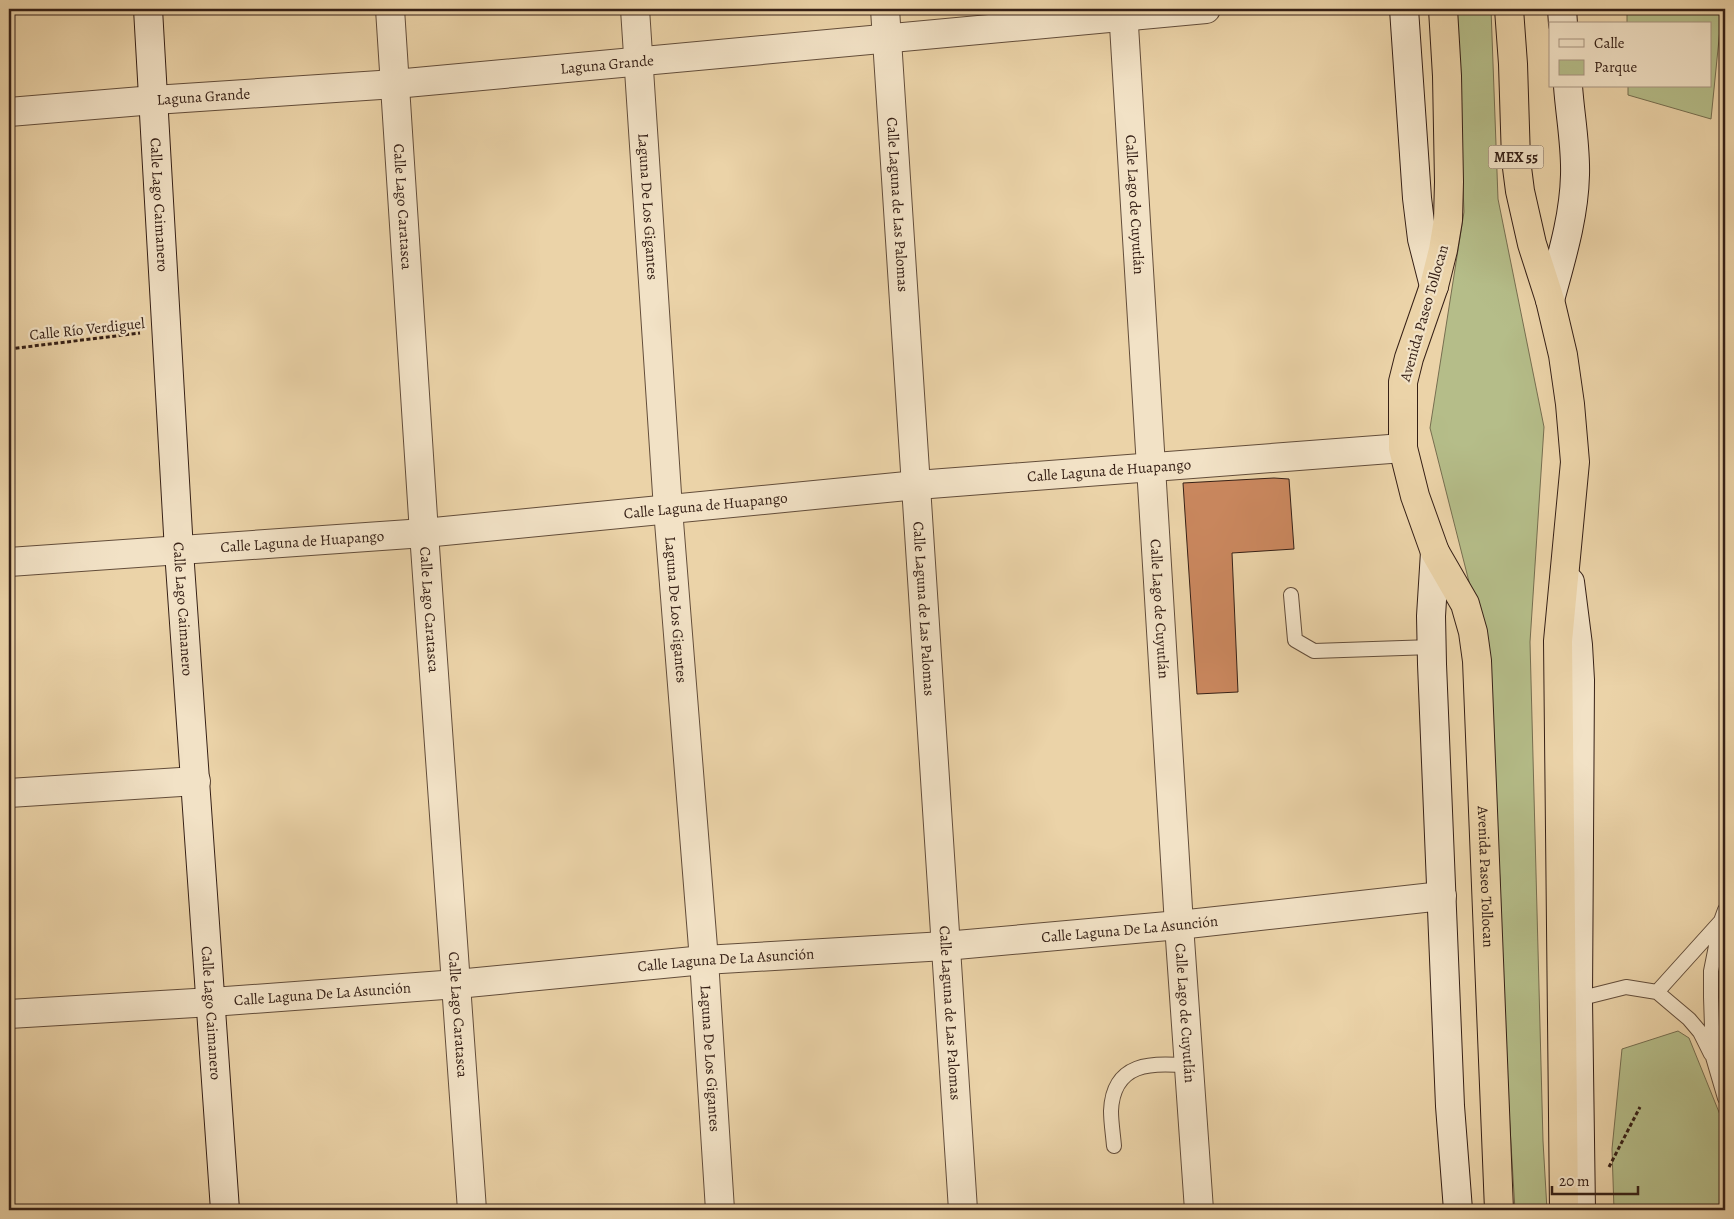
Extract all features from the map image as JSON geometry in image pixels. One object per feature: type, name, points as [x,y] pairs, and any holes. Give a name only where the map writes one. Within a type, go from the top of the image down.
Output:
[{"type":"highway","name":"Avenida Paseo Tollocan","points":[[1443,9],[1447,76],[1448,220],[1434,286],[1409,358],[1403,382],[1403,448],[1416,496],[1436,552],[1465,604],[1473,632],[1477,661],[1499,1210]]},
{"type":"highway","name":"MEX 55","points":[[1509,9],[1516,160],[1520,191],[1532,244],[1550,300],[1563,355],[1570,404],[1575,462],[1566,554]]},
{"type":"highway","points":[[1564,1210],[1558,641],[1566,554]]},
{"type":"street","name":"Calle Lago Caimanero","points":[[148,9],[179,551],[212,1002],[225,1210]]},
{"type":"street","name":"Calle Lago Caratasca","points":[[390,9],[424,533],[472,1210]]},
{"type":"street","name":"Laguna De Los Gigantes","points":[[635,9],[668,508],[704,960],[720,1210]]},
{"type":"street","name":"Calle Laguna de Las Palomas","points":[[885,9],[963,1210]]},
{"type":"street","name":"Laguna Grande","points":[[9,112],[395,84],[887,39],[1124,13],[1206,9]]},
{"type":"street","points":[[1404,9],[1417,198],[1422,239],[1434,286]]},
{"type":"street","points":[[1562,9],[1563,22]]},
{"type":"street","name":"Calle Lago de Cuyutlán","points":[[1124,13],[1150,467],[1199,1210]]},
{"type":"street","points":[[1550,300],[1572,212],[1575,174],[1568,88]]},
{"type":"street","name":"Calle Laguna de Huapango","points":[[9,562],[424,533],[917,485],[1403,448]]},
{"type":"street","name":"Avenida Paseo Tollocan","points":[[1436,552],[1431,616],[1432,647],[1450,1106],[1458,1210]]},
{"type":"street","name":"MEX 55","points":[[1566,554],[1578,645],[1580,680],[1578,999],[1581,1210]]},
{"type":"street","points":[[9,793],[196,782]]},
{"type":"street","name":"Calle Laguna De La Asunción","points":[[9,1014],[212,1002],[456,984],[704,960],[945,946],[1179,925],[1442,896]]},
{"type":"lane","points":[[1291,595],[1295,640],[1314,651],[1432,647]]},
{"type":"lane","points":[[1657,992],[1723,916]]},
{"type":"lane","points":[[1713,1057],[1712,971],[1723,916]]},
{"type":"lane","points":[[1578,999],[1626,987],[1657,992],[1700,1032],[1713,1057],[1725,1098]]},
{"type":"lane","points":[[1114,1146],[1111,1110],[1115,1090],[1126,1075],[1141,1066],[1164,1064],[1190,1066]]},
{"type":"path","name":"Calle Río Verdiguel","points":[[9,349],[140,333],[167,332]]},
{"type":"path","points":[[1605,1176],[1640,1107]]},
{"type":"green space","points":[[1456,9],[1491,9],[1498,199],[1544,427],[1530,642],[1543,1141],[1547,1210],[1515,1210],[1505,1045],[1500,880],[1481,629],[1430,428],[1464,212]]},
{"type":"green space","points":[[1627,9],[1722,9],[1711,119],[1628,95],[1628,88],[1712,88],[1712,22],[1627,22]]},
{"type":"green space","points":[[1678,1031],[1689,1038],[1725,1127],[1725,1210],[1614,1210],[1612,1149],[1622,1049]]},
{"type":"building","points":[[1274,478],[1289,479],[1294,549],[1232,553],[1238,692],[1197,694],[1183,483]]}]
